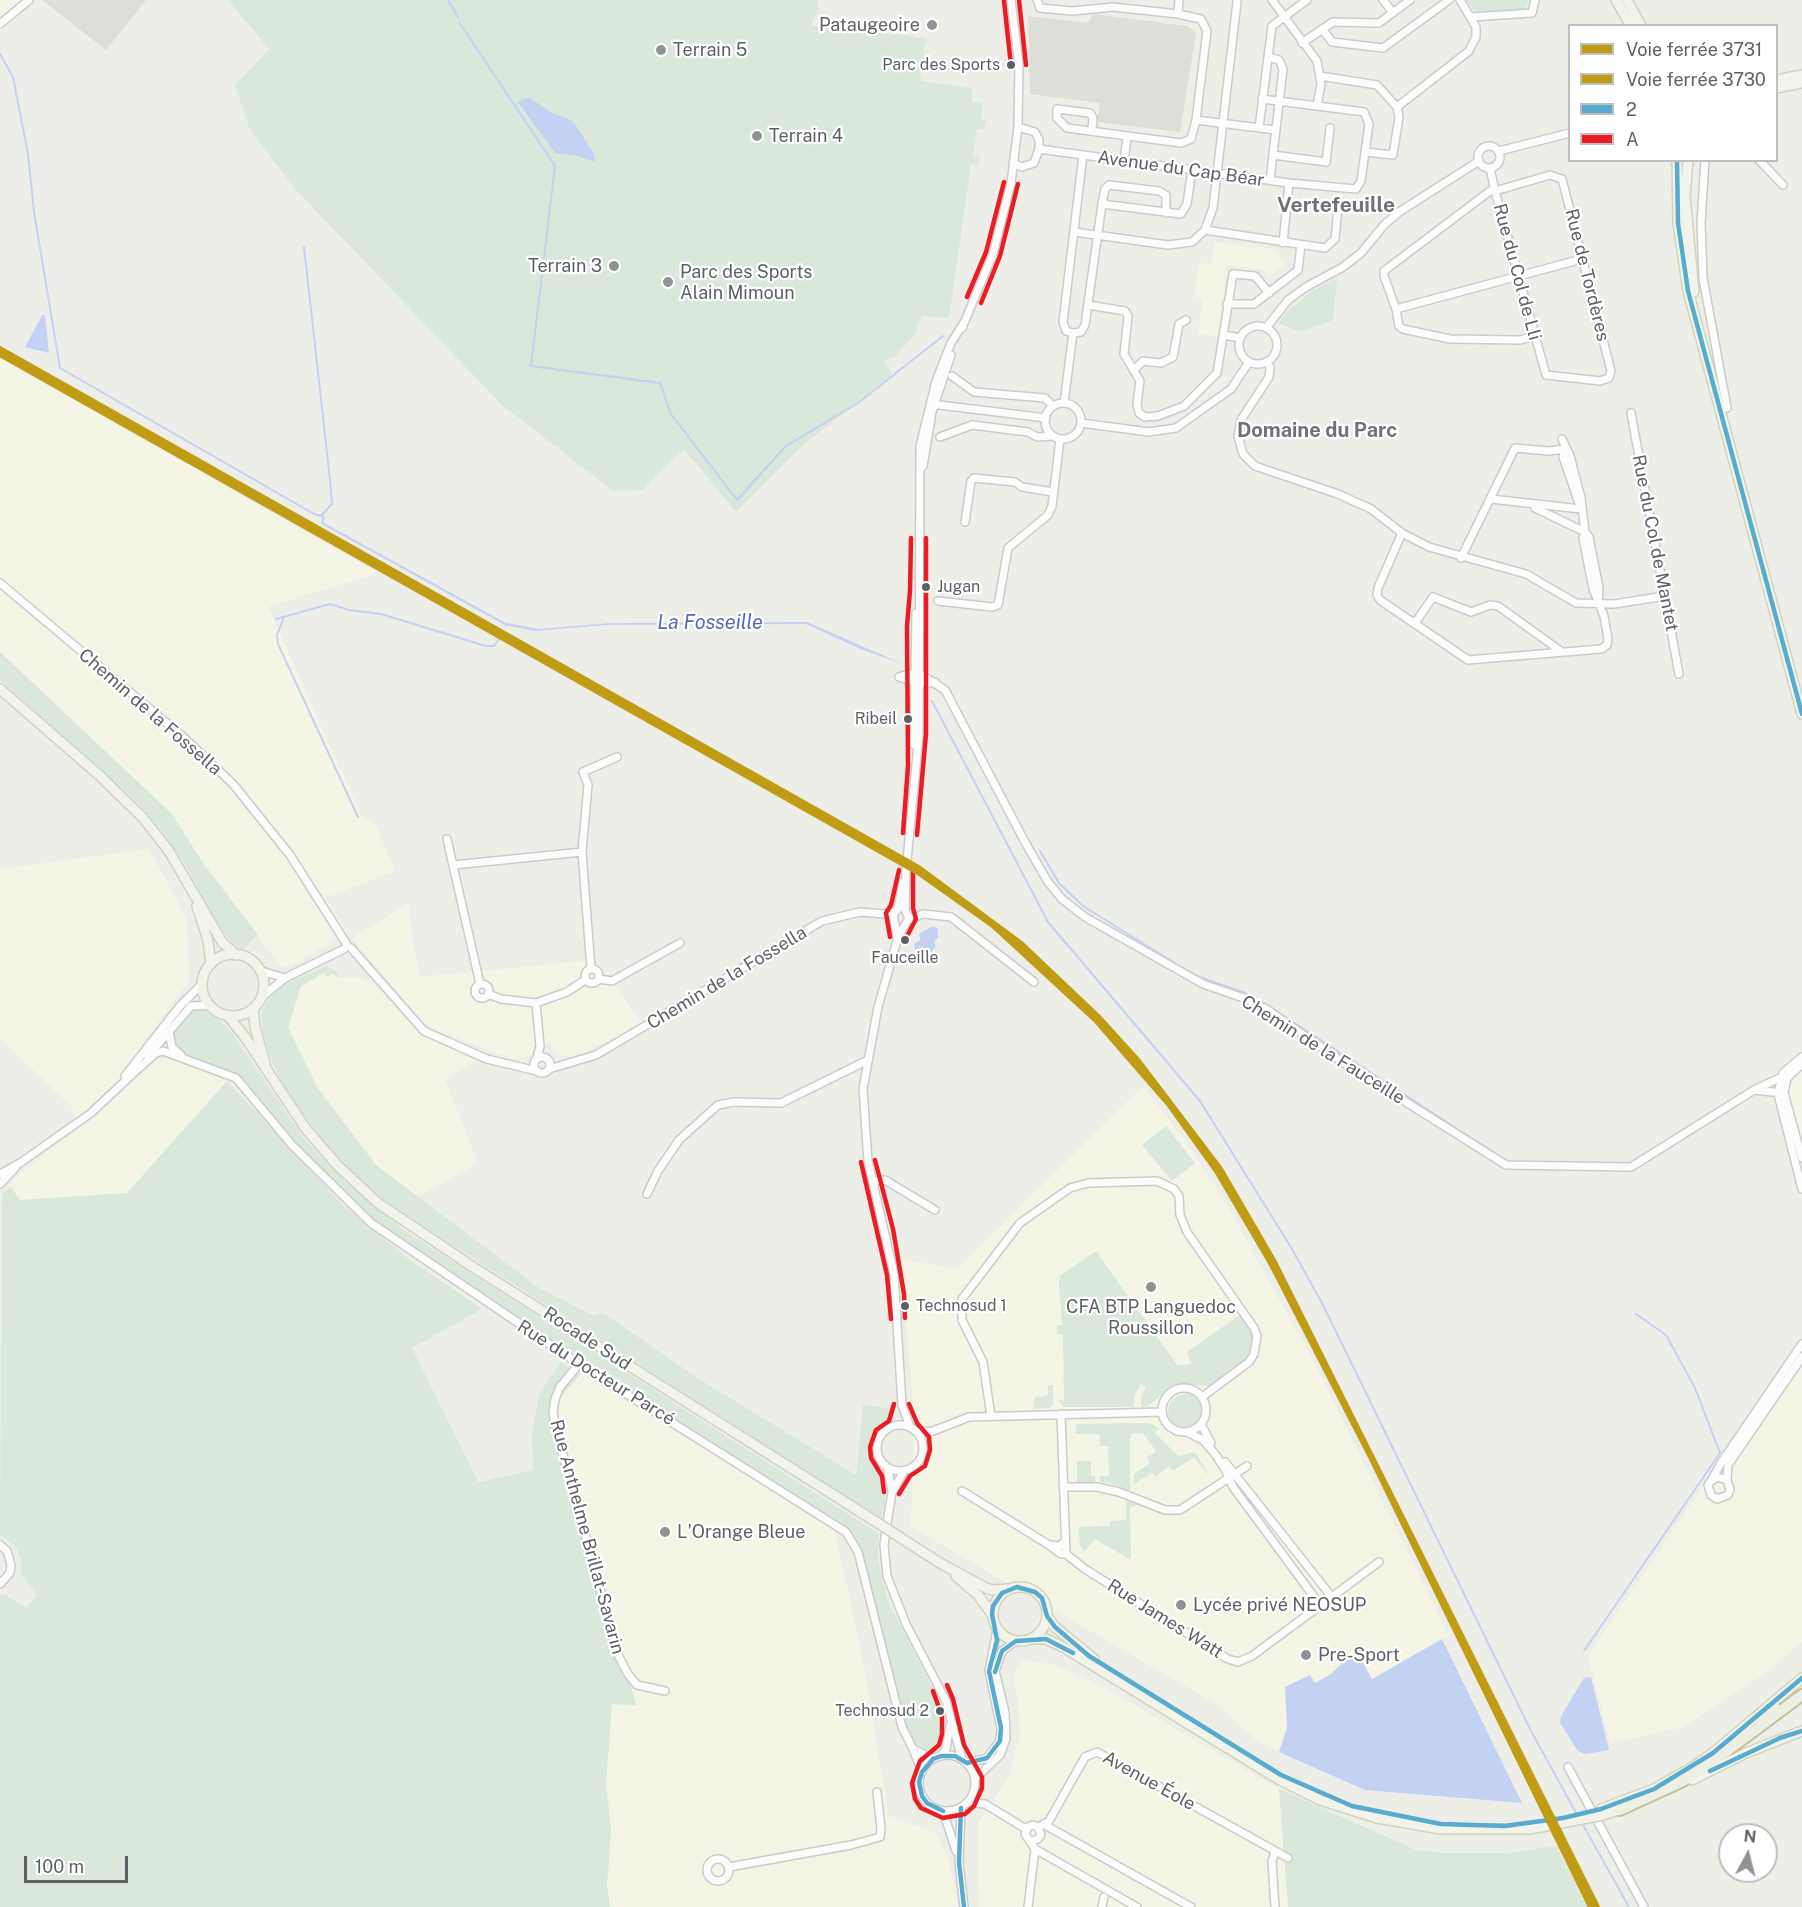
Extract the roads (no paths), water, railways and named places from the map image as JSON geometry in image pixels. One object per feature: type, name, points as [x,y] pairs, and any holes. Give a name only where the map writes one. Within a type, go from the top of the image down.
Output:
[{"type":"highway","points":[[1758,1717],[1802,1687]]},
{"type":"highway","points":[[1620,1810],[1681,1782],[1708,1765],[1802,1695]]},
{"type":"main road","points":[[1616,0],[1629,24]]},
{"type":"main road","points":[[1627,0],[1640,24]]},
{"type":"main road","points":[[1778,80],[1802,75]]},
{"type":"main road","points":[[1778,88],[1802,82]]},
{"type":"main road","points":[[1677,162],[1678,223],[1683,261],[1700,337],[1802,714]]},
{"type":"main road","points":[[1688,162],[1685,196],[1700,337]]},
{"type":"main road","points":[[0,688],[99,775],[143,818],[169,850],[222,942],[236,955]]},
{"type":"main road","points":[[191,890],[208,941],[211,964]]},
{"type":"main road","points":[[236,955],[250,959],[261,971],[264,983],[263,996],[253,1009],[243,1015],[228,1016],[209,1005],[202,984],[204,974],[211,964],[223,956],[236,955]]},
{"type":"main road","points":[[253,1009],[255,1027],[269,1074]]},
{"type":"main road","name":"Rocade Sud","points":[[228,1016],[314,1139],[378,1203],[472,1267],[940,1563],[991,1590],[1008,1589]]},
{"type":"main road","name":"Rocade Sud","points":[[940,1563],[969,1587],[992,1614]]},
{"type":"main road","points":[[1031,1639],[1042,1630],[1047,1616],[1046,1607],[1035,1592],[1017,1587],[1008,1589],[997,1599],[992,1614],[997,1630],[1016,1641],[1046,1639],[1063,1647],[1278,1779],[1330,1804],[1377,1818],[1441,1829],[1530,1826],[1620,1810],[1662,1795],[1746,1753],[1802,1731]]},
{"type":"main road","points":[[1047,1616],[1055,1627],[1089,1656],[1233,1747],[1281,1775],[1323,1795],[1378,1813],[1441,1824],[1530,1826]]},
{"type":"main road","points":[[1602,1812],[1654,1789],[1693,1767],[1758,1717],[1802,1678]]},
{"type":"street","points":[[0,24],[28,0]]},
{"type":"street","points":[[910,1427],[902,1405],[894,1274],[864,1136],[863,1089],[866,1061],[903,915],[916,766],[920,446],[942,363],[963,324],[993,254],[1004,216],[1018,127],[1019,66],[1011,0]]},
{"type":"street","points":[[1037,0],[1040,8],[1113,7],[1178,14],[1201,20],[1207,31],[1194,134],[1186,142],[1128,137],[1092,131],[1063,126],[1057,118],[1058,109],[1090,113],[1093,118],[1092,131]]},
{"type":"street","points":[[1080,9],[1081,0]]},
{"type":"street","points":[[1178,14],[1179,0]]},
{"type":"street","points":[[1272,0],[1317,61],[1320,76],[1317,106]]},
{"type":"street","points":[[1259,128],[1272,26],[1307,0]]},
{"type":"street","points":[[1383,0],[1393,14]]},
{"type":"street","points":[[1302,43],[1333,22],[1379,23],[1410,0]]},
{"type":"street","points":[[1322,29],[1332,42],[1383,48],[1449,0]]},
{"type":"street","points":[[1397,107],[1469,51],[1476,37],[1476,27],[1460,0]]},
{"type":"street","points":[[1471,17],[1532,13],[1534,0]]},
{"type":"street","points":[[1074,232],[1181,245],[1192,242],[1205,230],[1213,208],[1237,1]]},
{"type":"street","points":[[1268,57],[1279,60],[1283,69],[1270,180]]},
{"type":"street","points":[[1320,76],[1377,85],[1397,107],[1399,117],[1393,155],[1365,152]]},
{"type":"street","name":"Avenue du Cap Béar","points":[[1039,149],[1216,174],[1356,189],[1360,181],[1369,124],[1364,112],[1262,99]]},
{"type":"street","points":[[1196,120],[1276,130]]},
{"type":"street","points":[[1013,163],[1022,167],[1034,164],[1039,149],[1039,140],[1035,132],[1018,127]]},
{"type":"street","points":[[1273,155],[1326,162],[1330,128]]},
{"type":"street","points":[[1500,152],[1568,133]]},
{"type":"street","points":[[1124,161],[1128,137]]},
{"type":"street","points":[[1492,146],[1500,152],[1499,162],[1490,168],[1483,167],[1479,161],[1479,151],[1484,147],[1492,146]]},
{"type":"street","points":[[1083,156],[1062,322],[1066,331],[1073,333],[1084,329],[1105,189],[1109,185],[1159,191],[1167,195],[1166,213]]},
{"type":"street","points":[[1266,328],[1288,300],[1306,287],[1343,267],[1361,253],[1384,225],[1399,212],[1479,161]]},
{"type":"street","points":[[1705,162],[1701,223],[1703,278],[1727,408]]},
{"type":"street","points":[[1761,162],[1783,185]]},
{"type":"street","name":"Rue du Col de Lli","points":[[1490,168],[1546,375]]},
{"type":"street","points":[[1102,204],[1178,214],[1184,211],[1192,170]]},
{"type":"street","name":"Rue de Tordères","points":[[1495,189],[1551,175],[1562,178],[1611,371],[1609,378],[1600,381],[1546,375]]},
{"type":"street","points":[[1283,243],[1289,183]]},
{"type":"street","points":[[1495,189],[1384,271],[1399,326],[1403,329],[1450,339],[1520,340],[1535,336]]},
{"type":"street","points":[[1205,230],[1283,243],[1330,246],[1335,239],[1338,208]]},
{"type":"street","points":[[1227,304],[1249,306],[1298,270],[1301,245]]},
{"type":"street","points":[[1396,309],[1582,259]]},
{"type":"street","points":[[1088,305],[1125,311],[1128,316],[1124,354],[1135,369],[1140,381],[1137,404],[1139,412],[1145,417],[1171,413],[1184,406],[1213,381],[1217,373],[1233,274],[1255,276],[1269,292]]},
{"type":"street","points":[[1135,369],[1143,361],[1161,363],[1173,357],[1179,324],[1186,321]]},
{"type":"street","points":[[1252,327],[1266,328],[1271,331],[1277,343],[1274,355],[1266,362],[1249,362],[1239,350],[1240,338],[1252,327]]},
{"type":"street","points":[[1064,404],[1073,333]]},
{"type":"street","points":[[1224,335],[1240,338]]},
{"type":"street","points":[[1081,423],[1149,432],[1176,428],[1231,389],[1249,362]]},
{"type":"street","points":[[1266,362],[1270,367],[1269,377],[1241,420],[1238,436],[1243,454],[1255,466],[1323,488],[1371,509],[1402,533],[1461,558],[1526,574],[1576,603],[1614,604],[1665,596]]},
{"type":"street","points":[[952,376],[974,392],[1045,398],[1053,406]]},
{"type":"street","points":[[932,404],[1046,418]]},
{"type":"street","points":[[938,601],[992,607],[998,605],[1005,554],[1013,543],[1048,515],[1053,492],[1057,438],[1047,428],[1046,418],[1053,406],[1064,404],[1077,410],[1081,423],[1072,437],[1057,438],[1037,438],[1028,432],[972,425],[940,437]]},
{"type":"street","name":"Rue du Col de Mantet","points":[[1630,412],[1679,674]]},
{"type":"street","points":[[1402,533],[1377,595],[1380,600],[1468,660],[1601,649],[1607,645],[1608,639],[1604,616],[1598,603],[1599,588],[1585,532],[1581,498],[1573,466],[1562,439]]},
{"type":"street","points":[[1461,558],[1515,448],[1550,451],[1565,449]]},
{"type":"street","points":[[965,522],[971,481],[974,478],[1015,482],[1022,486],[1053,492]]},
{"type":"street","points":[[1491,499],[1581,509]]},
{"type":"street","points":[[1530,505],[1585,532]]},
{"type":"street","name":"Chemin de la Fossella","points":[[0,583],[181,735],[232,784],[290,855],[347,947],[424,1030],[487,1059],[543,1073],[549,1069],[596,1055],[822,921],[860,912],[903,915]]},
{"type":"street","points":[[1415,623],[1434,597],[1471,612],[1490,605],[1498,606],[1562,652]]},
{"type":"street","points":[[917,674],[898,677],[917,683],[935,682]]},
{"type":"street","name":"Chemin de la Fauceille","points":[[917,674],[935,682],[945,690],[1026,844],[1048,882],[1062,899],[1085,917],[1190,977],[1249,1000],[1268,1011],[1344,1063],[1506,1165],[1631,1167],[1754,1090],[1784,1078],[1802,1064]]},
{"type":"street","points":[[591,969],[582,852],[588,785],[583,772],[617,757]]},
{"type":"street","points":[[447,839],[480,984]]},
{"type":"street","points":[[453,865],[582,852]]},
{"type":"street","points":[[884,914],[895,922],[898,937]]},
{"type":"street","points":[[895,922],[903,915],[951,917],[1034,982]]},
{"type":"street","points":[[585,980],[593,983],[598,979],[612,981],[680,943]]},
{"type":"street","points":[[263,996],[285,978],[347,947]]},
{"type":"street","points":[[591,969],[598,972],[598,979]]},
{"type":"street","points":[[585,980],[585,973],[591,969]]},
{"type":"street","points":[[261,971],[285,978]]},
{"type":"street","points":[[488,994],[501,999],[536,1003],[567,992],[585,980]]},
{"type":"street","points":[[114,1090],[180,1006],[202,984]]},
{"type":"street","points":[[480,984],[488,988],[488,994],[483,999],[476,997],[474,990],[480,984]]},
{"type":"street","points":[[536,1003],[540,1046],[536,1060],[537,1071]]},
{"type":"street","points":[[138,1069],[159,1041],[191,1006],[209,1005]]},
{"type":"street","points":[[0,1174],[20,1163],[68,1127],[77,1117],[106,1098],[156,1053],[163,1051],[159,1041],[161,1033],[180,1006]]},
{"type":"street","points":[[169,1032],[172,1047],[184,1058]]},
{"type":"street","points":[[540,1046],[548,1059],[549,1069]]},
{"type":"street","name":"Rue du Docteur Parcé","points":[[163,1051],[236,1078],[292,1145],[371,1222],[579,1364],[846,1532],[858,1552],[902,1727],[922,1772]]},
{"type":"street","points":[[1802,1057],[1784,1078],[1781,1093],[1802,1189]]},
{"type":"street","points":[[517,1067],[536,1060]]},
{"type":"street","name":"Chemin de la Fossella","points":[[536,1060],[575,1062]]},
{"type":"street","points":[[647,1194],[658,1171],[679,1140],[718,1105],[734,1102],[781,1103],[866,1061]]},
{"type":"street","points":[[1754,1090],[1781,1093]]},
{"type":"street","points":[[1781,1093],[1802,1158]]},
{"type":"street","points":[[0,1184],[20,1163]]},
{"type":"street","points":[[873,1181],[885,1180],[935,1210]]},
{"type":"street","points":[[991,1416],[983,1362],[962,1320],[962,1299],[1020,1223],[1070,1188],[1088,1183],[1157,1181],[1174,1189],[1179,1196],[1180,1215],[1187,1232],[1254,1328],[1257,1336],[1250,1362],[1202,1397]]},
{"type":"street","points":[[1802,1344],[1711,1480],[1708,1491],[1717,1499],[1728,1494],[1730,1490],[1727,1480],[1728,1465],[1802,1357]]},
{"type":"street","name":"Rue Anthelme Brillat-Savarin","points":[[579,1364],[560,1387],[555,1399],[553,1411],[555,1426],[620,1657],[628,1674],[637,1685],[665,1691]]},
{"type":"street","points":[[1320,1605],[1233,1487],[1203,1440],[1171,1427],[1162,1412],[1166,1398],[1177,1389],[1187,1388],[1202,1397],[1206,1408],[1201,1424],[1206,1437],[1331,1596]]},
{"type":"street","points":[[895,1426],[902,1405]]},
{"type":"street","points":[[917,1432],[933,1431],[969,1417],[1162,1412]]},
{"type":"street","points":[[962,1491],[1061,1554],[1066,1554],[1061,1414]]},
{"type":"street","points":[[1187,1432],[1201,1424]]},
{"type":"street","points":[[923,1444],[917,1432],[910,1427],[895,1426],[888,1428],[878,1440],[878,1455],[887,1467],[892,1492],[884,1545],[886,1576],[902,1615],[940,1688],[964,1761],[975,1779],[975,1788],[968,1802],[961,1808],[943,1811],[927,1803],[922,1796],[919,1782],[922,1772],[933,1759],[941,1756],[964,1761],[987,1758],[999,1742],[1000,1717],[989,1671],[997,1630]]},
{"type":"street","points":[[892,1492],[904,1471],[919,1462],[923,1444],[933,1431]]},
{"type":"street","points":[[1063,1487],[1097,1487],[1172,1511],[1180,1510],[1247,1466]]},
{"type":"street","points":[[887,1467],[904,1471]]},
{"type":"street","points":[[1711,1480],[1717,1477],[1727,1480]]},
{"type":"street","points":[[1049,1545],[1060,1546],[1064,1542]]},
{"type":"street","points":[[0,1545],[7,1551],[11,1566],[6,1580],[0,1584]]},
{"type":"street","name":"Rue James Watt","points":[[1066,1554],[1152,1612],[1228,1659],[1238,1662],[1252,1656],[1380,1562]]},
{"type":"street","points":[[975,1779],[1000,1755],[1006,1739],[1007,1719],[995,1671],[1002,1651],[1016,1641]]},
{"type":"street","points":[[941,1756],[951,1735],[950,1715]]},
{"type":"street","points":[[913,1749],[933,1759]]},
{"type":"street","name":"Avenue Éole","points":[[1042,1826],[1085,1756],[1096,1752],[1288,1858]]},
{"type":"street","points":[[1568,1767],[1644,1907]]},
{"type":"street","points":[[975,1788],[985,1804]]},
{"type":"street","points":[[729,1867],[851,1845],[880,1837],[877,1792]]},
{"type":"street","points":[[968,1802],[985,1804],[1026,1829]]},
{"type":"street","points":[[961,1808],[959,1862],[963,1907]]},
{"type":"street","points":[[943,1811],[959,1862]]},
{"type":"street","points":[[1026,1829],[1033,1825],[1042,1826],[1191,1907]]},
{"type":"street","points":[[1031,1841],[1040,1837],[1042,1826]]},
{"type":"street","points":[[1026,1829],[1025,1836],[1035,1849],[1028,1907]]},
{"type":"street","points":[[1035,1849],[1137,1907]]},
{"type":"street","points":[[1275,1852],[1272,1861],[1275,1907]]},
{"type":"street","points":[[1102,1907],[1104,1897]]},
{"type":"water","points":[[530,98],[550,112],[573,121],[594,154],[595,162],[578,156],[555,153],[518,102]]},
{"type":"water","points":[[42,315],[45,315],[49,353],[25,347]]},
{"type":"water","points":[[807,622],[905,665],[858,648],[806,624],[606,625],[534,631],[505,625],[507,623],[539,629],[610,623]]},
{"type":"water","points":[[933,926],[938,929],[938,938],[934,942],[936,946],[929,955],[915,950],[914,944],[920,940],[919,934]]},
{"type":"water","points":[[1442,1639],[1522,1803],[1365,1790],[1279,1752],[1287,1728],[1285,1687],[1310,1675],[1315,1683],[1331,1674],[1356,1650],[1372,1679]]},
{"type":"water","points":[[1591,1677],[1609,1750],[1586,1754],[1578,1751],[1560,1723],[1561,1716],[1584,1678]]},
{"type":"waterway","points":[[448,0],[458,17]]},
{"type":"waterway","points":[[459,22],[555,166],[531,366],[660,383],[671,414],[737,500],[786,446],[858,403],[943,336]]},
{"type":"waterway","points":[[0,54],[13,77],[28,154],[34,212],[60,368],[321,516]]},
{"type":"waterway","points":[[304,247],[332,504],[321,516],[324,517],[322,523],[507,625]]},
{"type":"waterway","name":"La Fosseille","points":[[276,619],[330,604],[349,610],[381,614],[486,646],[494,646],[499,639]]},
{"type":"waterway","points":[[284,617],[277,635],[278,644],[358,817]]},
{"type":"waterway","points":[[932,701],[1048,922],[1200,1101],[1292,1249],[1323,1305],[1531,1731],[1579,1818]]},
{"type":"waterway","points":[[1040,851],[1059,883],[1083,906],[1194,975],[1245,993],[1268,1006]]},
{"type":"waterway","points":[[1273,1009],[1508,1162]]},
{"type":"waterway","points":[[1584,1651],[1720,1453],[1695,1388],[1666,1335],[1636,1314]]},
{"type":"waterway","points":[[1582,1823],[1629,1907]]},
{"type":"rail line","name":"3731","points":[[0,349],[917,867],[1021,944],[1099,1018],[1138,1061],[1220,1169],[1274,1262],[1597,1907]]},
{"type":"rail line","name":"3730","points":[[0,354],[921,874],[993,925],[1096,1020],[1169,1104],[1217,1171],[1271,1263],[1371,1457],[1591,1907]]},
{"type":"place","name":"Pataugeoire","points":[[932,25]]},
{"type":"place","name":"Terrain 5","points":[[661,50]]},
{"type":"place","name":"Parc des Sports","points":[[1011,65]]},
{"type":"place","name":"Terrain 4","points":[[757,136]]},
{"type":"place","name":"Terrain 3","points":[[614,266]]},
{"type":"place","name":"Parc des Sports Alain Mimoun","points":[[668,282]]},
{"type":"place","name":"Jugan","points":[[926,587]]},
{"type":"place","name":"Ribeil","points":[[908,719]]},
{"type":"place","name":"Fauceille","points":[[905,940]]},
{"type":"place","name":"CFA BTP Languedoc Roussillon","points":[[1151,1287]]},
{"type":"place","name":"Technosud 1","points":[[905,1306]]},
{"type":"place","name":"L'Orange Bleue","points":[[665,1532]]},
{"type":"place","name":"Lycée privé NEOSUP","points":[[1181,1605]]},
{"type":"place","name":"Pre-Sport","points":[[1306,1655]]},
{"type":"place","name":"Technosud 2","points":[[940,1711]]},
{"type":"district","name":"Vertefeuille","points":[[1336,206]]},
{"type":"district","name":"Domaine du Parc","points":[[1317,431]]}]
